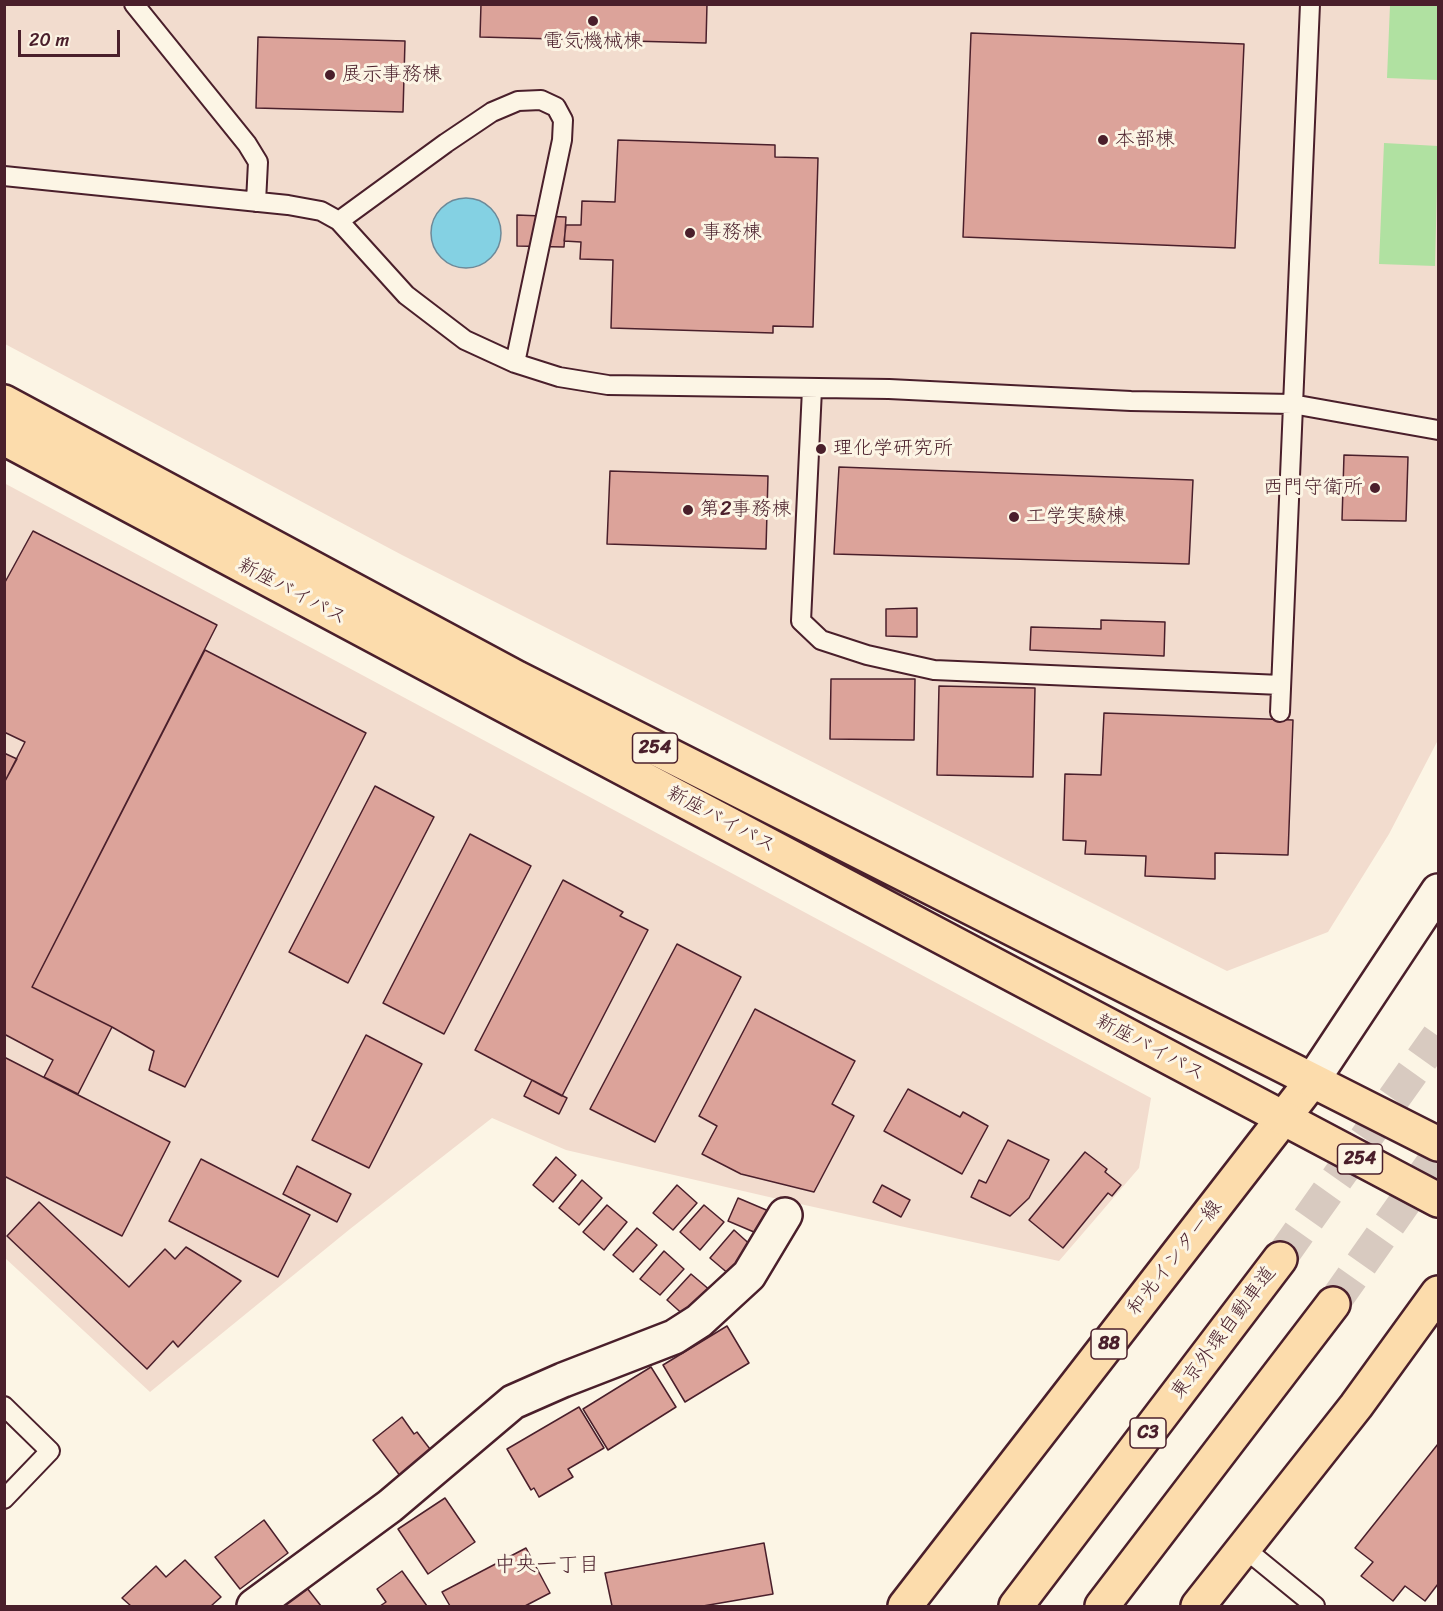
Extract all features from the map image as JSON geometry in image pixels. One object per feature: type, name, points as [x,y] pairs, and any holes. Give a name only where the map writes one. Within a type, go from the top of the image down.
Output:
[{"type":"main road","name":"新座バイパス","points":[[4,402],[517,678],[1438,1144]]},
{"type":"main road","name":"新座バイパス","points":[[4,438],[1438,1200]]},
{"type":"main road","name":"和光インター線","points":[[905,1606],[1312,1081]]},
{"type":"main road","name":"東京外環自動車道","points":[[1016,1606],[1280,1259]]},
{"type":"main road","points":[[1198,1606],[1356,1406],[1438,1293]]},
{"type":"main road","points":[[1102,1606],[1333,1304]]},
{"type":"street","points":[[1312,1081],[1438,891]]},
{"type":"street","points":[[254,1606],[390,1506],[513,1402],[674,1337],[699,1321],[749,1275],[784,1215]]},
{"type":"lane","points":[[134,4],[258,162],[256,202]]},
{"type":"lane","points":[[1280,712],[1310,4]]},
{"type":"lane","points":[[339,221],[492,112],[518,100],[541,100],[556,107],[563,120],[562,140],[515,363]]},
{"type":"lane","points":[[4,176],[256,202],[321,211],[339,221],[406,296],[465,340],[515,363],[559,377],[608,385],[889,389],[1131,401],[1292,404],[1438,430]]},
{"type":"lane","points":[[812,389],[801,621],[821,640],[867,655],[934,670],[1281,686]]},
{"type":"lane","points":[[4,1406],[50,1451],[4,1498]]},
{"type":"lane","points":[[1244,1548],[1315,1606]]},
{"type":"shaded area","name":"理化学研究所","points":[[4,5],[1438,5],[1438,740],[1389,834],[1328,932],[1227,971],[402,555],[5,344]]},
{"type":"shaded area","points":[[4,483],[1151,1098],[1139,1168],[1059,1261],[566,1150],[492,1118],[350,1229],[150,1392],[5,1258]]},
{"type":"green space","points":[[1390,5],[1438,5],[1438,80],[1387,78]]},
{"type":"green space","points":[[1384,143],[1438,146],[1435,266],[1379,264]]},
{"type":"water","points":[[466,198],[479,201],[491,208],[498,220],[501,233],[498,246],[491,258],[479,265],[466,268],[453,265],[441,258],[434,246],[431,233],[434,220],[441,208],[453,201]]},
{"type":"building","name":"電気機械棟","points":[[481,4],[707,4],[706,43],[480,37]]},
{"type":"building","name":"本部棟","points":[[971,33],[1244,44],[1235,248],[963,237]]},
{"type":"building","name":"展示事務棟","points":[[258,37],[405,41],[403,112],[256,108]]},
{"type":"building","name":"事務棟","points":[[618,140],[775,145],[775,157],[818,158],[813,327],[773,326],[773,333],[611,328],[613,260],[580,259],[581,242],[564,241],[566,225],[581,225],[582,201],[615,202]]},
{"type":"building","points":[[517,215],[566,217],[564,247],[517,246]]},
{"type":"building","name":"西門守衛所","points":[[1344,455],[1408,457],[1406,521],[1342,520]]},
{"type":"building","name":"工学実験棟","points":[[839,467],[1193,480],[1189,564],[834,554]]},
{"type":"building","name":"第2事務棟","points":[[610,471],[768,476],[766,549],[607,544]]},
{"type":"building","points":[[33,531],[217,625],[32,987],[112,1027],[78,1094],[44,1077],[53,1060],[4,1034],[4,783],[25,742],[4,732],[4,584]]},
{"type":"building","points":[[917,608],[917,637],[886,636],[886,609]]},
{"type":"building","points":[[1101,620],[1165,622],[1164,656],[1030,650],[1031,627],[1101,629]]},
{"type":"building","points":[[205,650],[366,733],[185,1087],[149,1070],[154,1051],[32,987]]},
{"type":"building","points":[[831,679],[915,679],[914,740],[830,739]]},
{"type":"building","points":[[939,686],[1035,688],[1033,777],[937,775]]},
{"type":"building","points":[[1104,713],[1293,720],[1288,855],[1215,853],[1215,879],[1145,876],[1146,856],[1085,854],[1086,841],[1063,840],[1065,774],[1101,775]]},
{"type":"building","points":[[4,753],[17,759],[4,783]]},
{"type":"building","points":[[375,786],[434,817],[348,983],[289,952]]},
{"type":"building","points":[[470,834],[531,866],[444,1034],[383,1003]]},
{"type":"building","points":[[563,880],[623,912],[620,916],[648,930],[562,1096],[475,1050]]},
{"type":"building","points":[[677,944],[741,977],[655,1142],[590,1109]]},
{"type":"building","points":[[755,1009],[855,1061],[832,1104],[854,1116],[814,1192],[741,1174],[702,1154],[717,1126],[699,1116]]},
{"type":"building","points":[[366,1035],[422,1064],[369,1168],[312,1140]]},
{"type":"building","points":[[4,1057],[170,1142],[122,1236],[4,1176]]},
{"type":"building","points":[[532,1080],[567,1098],[559,1114],[524,1096]]},
{"type":"building","points":[[908,1089],[960,1117],[963,1112],[988,1126],[962,1174],[884,1131]]},
{"type":"building","points":[[1008,1140],[1049,1160],[1029,1198],[1010,1216],[971,1197],[979,1180],[986,1183]]},
{"type":"building","points":[[1085,1152],[1107,1169],[1105,1172],[1121,1185],[1112,1196],[1108,1193],[1063,1248],[1029,1220]]},
{"type":"building","points":[[556,1157],[576,1175],[553,1202],[533,1185]]},
{"type":"building","points":[[201,1159],[310,1215],[278,1277],[169,1221]]},
{"type":"building","points":[[297,1166],[351,1194],[337,1222],[283,1194]]},
{"type":"building","points":[[582,1180],[602,1198],[579,1225],[559,1208]]},
{"type":"building","points":[[677,1185],[697,1203],[673,1230],[653,1213]]},
{"type":"building","points":[[882,1185],[910,1200],[901,1217],[873,1202]]},
{"type":"building","points":[[738,1198],[771,1212],[761,1235],[728,1221]]},
{"type":"building","points":[[39,1202],[129,1287],[165,1249],[175,1259],[186,1247],[241,1281],[178,1347],[173,1341],[147,1369],[7,1236]]},
{"type":"building","points":[[607,1205],[627,1222],[604,1250],[583,1232]]},
{"type":"building","points":[[704,1205],[724,1222],[700,1250],[680,1232]]},
{"type":"building","points":[[637,1228],[657,1245],[633,1272],[613,1255]]},
{"type":"building","points":[[734,1230],[754,1248],[730,1275],[710,1258]]},
{"type":"building","points":[[664,1251],[684,1269],[660,1295],[640,1279]]},
{"type":"building","points":[[691,1274],[711,1291],[687,1318],[667,1300]]},
{"type":"building","points":[[727,1326],[749,1363],[685,1402],[663,1365]]},
{"type":"building","points":[[651,1367],[676,1407],[608,1450],[583,1409]]},
{"type":"building","points":[[579,1407],[604,1448],[568,1469],[573,1477],[539,1497],[534,1488],[531,1490],[507,1449]]},
{"type":"building","points":[[402,1417],[414,1434],[417,1432],[433,1453],[401,1477],[373,1440]]},
{"type":"building","points":[[1438,1444],[1438,1584],[1425,1601],[1405,1586],[1393,1601],[1361,1576],[1373,1562],[1355,1548]]},
{"type":"building","points":[[445,1498],[475,1542],[428,1574],[398,1529]]},
{"type":"building","points":[[264,1520],[288,1553],[240,1589],[215,1557]]},
{"type":"building","points":[[764,1543],[773,1594],[703,1606],[612,1606],[605,1573]]},
{"type":"building","points":[[526,1548],[550,1593],[525,1606],[450,1606],[442,1592]]},
{"type":"building","points":[[185,1560],[221,1597],[211,1606],[131,1606],[122,1598],[156,1566],[166,1577]]},
{"type":"building","points":[[402,1571],[427,1606],[380,1606],[386,1602],[377,1589]]},
{"type":"building","points":[[307,1588],[321,1606],[281,1606]]},
{"type":"tunnel","points":[[1280,1259],[1438,1036]]},
{"type":"tunnel","points":[[1333,1304],[1438,1155]]},
{"type":"place","name":"電気機械棟","points":[[593,21]]},
{"type":"place","name":"展示事務棟","points":[[330,75]]},
{"type":"place","name":"本部棟","points":[[1103,140]]},
{"type":"place","name":"事務棟","points":[[690,233]]},
{"type":"place","name":"理化学研究所","points":[[821,449]]},
{"type":"place","name":"西門守衛所","points":[[1375,488]]},
{"type":"place","name":"第2事務棟","points":[[688,510]]},
{"type":"place","name":"工学実験棟","points":[[1014,517]]},
{"type":"district","name":"中央一丁目","points":[[547,1566]]}]
